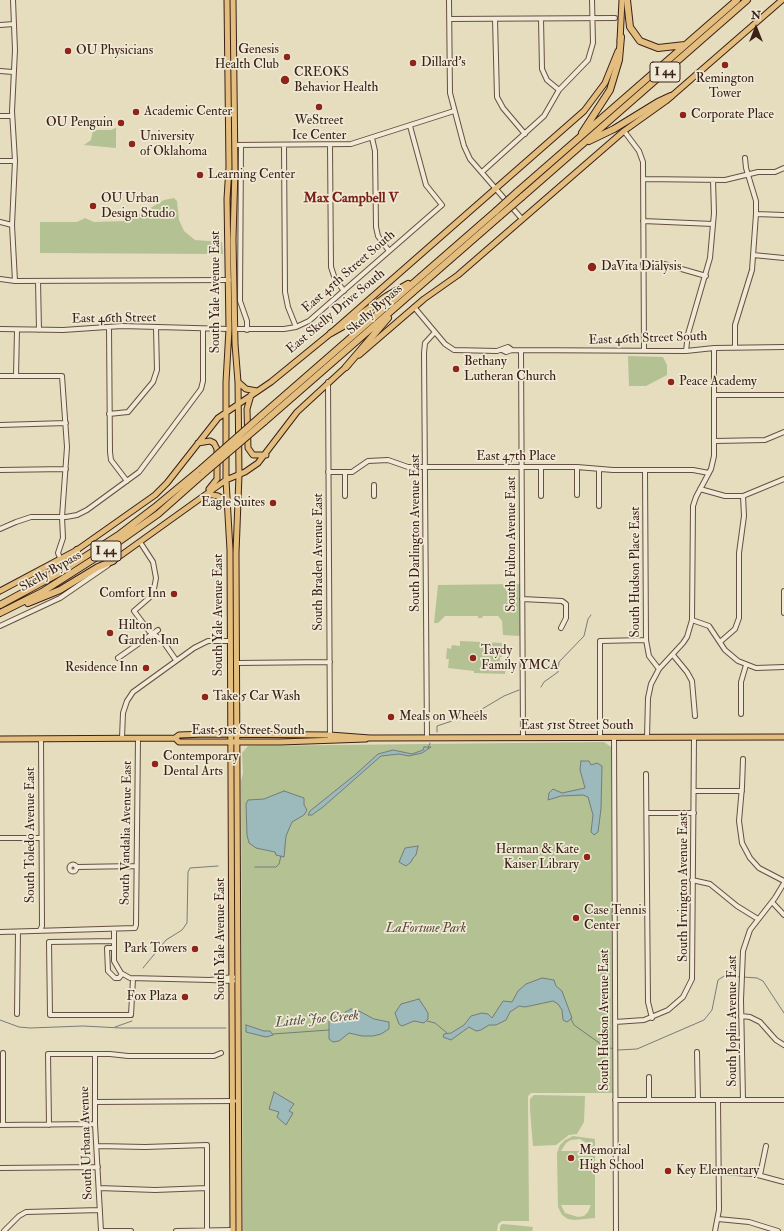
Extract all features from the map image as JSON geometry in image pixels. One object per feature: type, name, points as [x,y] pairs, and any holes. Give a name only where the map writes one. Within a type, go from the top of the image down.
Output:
[{"type":"highway","points":[[627,0],[630,27],[640,41],[658,48],[685,46]]},
{"type":"highway","name":"Skelly Bypass","points":[[579,143],[737,0]]},
{"type":"highway","name":"Skelly Bypass","points":[[0,613],[42,592],[97,558],[158,514],[261,416],[418,279],[498,213],[747,0]]},
{"type":"highway","points":[[579,143],[610,90],[619,60],[621,37]]},
{"type":"highway","points":[[579,143],[614,129],[658,102],[671,96]]},
{"type":"highway","name":"Skelly Bypass","points":[[0,605],[40,584],[120,534],[202,472],[264,422],[402,301],[498,213]]},
{"type":"highway","points":[[331,333],[347,324],[387,296],[418,279]]},
{"type":"highway","points":[[346,366],[402,301]]},
{"type":"highway","points":[[40,584],[73,557],[77,550]]},
{"type":"highway","points":[[0,613],[60,590],[98,567],[113,561]]},
{"type":"main road","name":"South Yale Avenue East","points":[[227,0],[232,145]]},
{"type":"main road","name":"South Yale Avenue East","points":[[233,0],[234,50],[230,239],[232,329],[238,382],[236,539],[238,979],[233,1231]]},
{"type":"main road","name":"East Skelly Drive South","points":[[0,591],[77,550],[155,495],[167,484],[214,422],[257,391],[331,333],[593,102],[608,77],[621,37],[622,0]]},
{"type":"main road","points":[[113,561],[226,480],[254,466],[266,455],[291,418],[346,366],[414,307],[458,275],[624,131],[671,96],[782,0]]},
{"type":"main road","points":[[229,42],[234,50]]},
{"type":"main road","name":"South Yale Avenue East","points":[[232,329],[226,412],[226,480],[230,539],[232,979],[239,1231]]},
{"type":"main road","points":[[238,382],[246,389],[257,391]]},
{"type":"main road","points":[[251,395],[247,409],[248,448],[254,455],[266,455]]},
{"type":"main road","points":[[198,443],[210,441],[214,443],[217,449],[217,479],[205,495]]},
{"type":"main road","points":[[205,495],[218,496],[227,502]]},
{"type":"main road","points":[[230,539],[236,539]]},
{"type":"main road","points":[[230,550],[236,550]]},
{"type":"main road","points":[[230,599],[236,599]]},
{"type":"main road","points":[[230,663],[237,663]]},
{"type":"main road","name":"East 51st Street South","points":[[0,739],[175,738],[179,735],[231,734],[330,738],[784,737]]},
{"type":"main road","name":"East 51st Street South","points":[[175,738],[179,742],[237,742],[330,738]]},
{"type":"street","points":[[13,0],[14,24],[12,116],[15,161],[12,226],[15,281]]},
{"type":"street","points":[[449,0],[450,89],[454,111],[466,152],[522,219]]},
{"type":"street","points":[[482,172],[548,112],[559,90],[584,66],[590,56],[593,43],[592,0]]},
{"type":"street","points":[[449,19],[615,18]]},
{"type":"street","points":[[495,19],[497,97],[503,108],[525,134]]},
{"type":"street","points":[[541,19],[542,69],[547,80],[559,90]]},
{"type":"street","points":[[0,25],[14,24]]},
{"type":"street","points":[[0,71],[13,72]]},
{"type":"street","points":[[232,145],[351,144],[454,111]]},
{"type":"street","points":[[0,116],[12,116]]},
{"type":"street","name":"East 45th Street South","points":[[232,329],[284,329],[296,327],[308,321],[442,205],[426,185],[410,126]]},
{"type":"street","points":[[624,131],[642,158],[644,351]]},
{"type":"street","points":[[372,138],[375,151],[376,227],[378,236],[389,251]]},
{"type":"street","name":"South Yale Avenue East","points":[[241,145],[240,301],[248,321],[247,330]]},
{"type":"street","points":[[284,145],[285,292],[288,307],[296,327]]},
{"type":"street","points":[[330,145],[331,267],[335,280],[344,291]]},
{"type":"street","points":[[735,347],[736,325],[752,270],[756,214],[756,201],[745,158]]},
{"type":"street","points":[[0,161],[15,161]]},
{"type":"street","points":[[643,179],[730,179],[748,174],[772,172],[784,168]]},
{"type":"street","points":[[686,351],[688,334],[710,258],[713,224],[713,180]]},
{"type":"street","points":[[756,214],[784,215]]},
{"type":"street","points":[[643,221],[713,224]]},
{"type":"street","points":[[0,222],[12,226]]},
{"type":"street","points":[[753,255],[784,258]]},
{"type":"street","points":[[643,264],[664,264],[706,276]]},
{"type":"street","points":[[0,279],[15,281],[231,280]]},
{"type":"street","points":[[38,281],[39,330]]},
{"type":"street","name":"East 46th Street South","points":[[414,307],[448,346],[457,351],[502,350],[508,347],[512,350],[521,351],[686,351],[735,347],[784,347]]},
{"type":"street","points":[[109,327],[111,460],[127,481]]},
{"type":"street","name":"East 46th Street","points":[[0,329],[39,330],[109,327],[232,329]]},
{"type":"street","points":[[110,414],[128,412],[153,382],[157,370],[156,328]]},
{"type":"street","points":[[0,529],[31,517],[73,516],[87,510],[141,469],[201,389],[203,381],[203,329]]},
{"type":"street","points":[[16,376],[17,330]]},
{"type":"street","name":"South Darlington Avenue East","points":[[427,738],[425,347],[427,340],[435,332]]},
{"type":"street","points":[[647,737],[649,690],[659,669],[687,637],[692,620],[693,506],[709,473],[714,456],[714,348]]},
{"type":"street","name":"South Fulton Avenue East","points":[[521,351],[523,737]]},
{"type":"street","points":[[0,376],[62,376],[66,423],[66,469],[62,517],[64,538],[58,553],[60,560]]},
{"type":"street","name":"South Braden Avenue East","points":[[328,382],[330,738]]},
{"type":"street","points":[[714,395],[784,395]]},
{"type":"street","points":[[0,425],[66,423]]},
{"type":"street","points":[[715,441],[765,440],[784,432]]},
{"type":"street","name":"East 47th Place","points":[[328,472],[356,470],[371,460],[392,460],[408,467],[577,467],[599,469],[693,470],[709,473]]},
{"type":"street","points":[[541,467],[541,496]]},
{"type":"street","points":[[577,467],[577,495]]},
{"type":"street","points":[[0,470],[66,469]]},
{"type":"street","points":[[599,469],[599,506]]},
{"type":"street","name":"South Hudson Place East","points":[[645,470],[646,640],[649,656],[659,669]]},
{"type":"street","points":[[344,472],[345,496]]},
{"type":"street","points":[[700,489],[725,496],[743,496],[784,479]]},
{"type":"street","points":[[374,485],[374,496]]},
{"type":"street","points":[[720,642],[734,629],[739,618],[739,553],[744,516],[743,496]]},
{"type":"street","points":[[140,542],[153,562],[156,578],[154,589],[149,598],[134,611],[153,634],[162,640],[176,660]]},
{"type":"street","points":[[0,626],[60,598],[81,585],[113,561]]},
{"type":"street","points":[[784,591],[784,613]]},
{"type":"street","points":[[522,599],[554,599],[562,601],[566,604],[566,618],[561,628]]},
{"type":"street","points":[[692,620],[709,626],[730,655],[746,665],[766,669],[784,667]]},
{"type":"street","points":[[118,658],[158,630]]},
{"type":"street","points":[[600,738],[600,641],[646,640]]},
{"type":"street","points":[[122,738],[122,713],[128,698],[176,660],[204,643],[230,641]]},
{"type":"street","points":[[672,655],[687,672],[692,681],[695,716]]},
{"type":"street","points":[[237,663],[330,662]]},
{"type":"street","points":[[741,714],[742,682],[746,665]]},
{"type":"street","name":"South Irvington Avenue East","points":[[615,1022],[636,1022],[652,1018],[668,1010],[678,1003],[685,995],[691,983],[693,967],[692,880],[694,737]]},
{"type":"street","name":"South Vandalia Avenue East","points":[[114,930],[135,928],[138,738]]},
{"type":"street","name":"South Hudson Avenue East","points":[[614,738],[616,1231]]},
{"type":"street","name":"South Toledo Avenue East","points":[[40,930],[42,926],[41,739]]},
{"type":"street","points":[[743,759],[739,826],[744,848],[759,868],[784,882]]},
{"type":"street","points":[[646,774],[648,1002],[652,1018]]},
{"type":"street","points":[[694,791],[742,791]]},
{"type":"street","points":[[647,813],[694,813]]},
{"type":"street","points":[[0,838],[41,838]]},
{"type":"street","points":[[77,868],[136,866]]},
{"type":"street","points":[[692,880],[710,884],[737,906],[758,919]]},
{"type":"street","name":"South Joplin Avenue East","points":[[743,1100],[741,981],[745,943],[758,919],[772,902],[784,882]]},
{"type":"street","points":[[772,902],[784,915]]},
{"type":"street","points":[[0,932],[40,930],[114,930],[114,961],[122,974],[133,979],[238,979]]},
{"type":"street","points":[[17,1014],[18,932]]},
{"type":"street","points":[[114,941],[49,942],[50,1015],[131,1015],[133,979]]},
{"type":"street","points":[[114,948],[107,948],[108,971],[115,978],[119,978],[122,974]]},
{"type":"street","points":[[741,1016],[757,1020],[784,1046]]},
{"type":"street","points":[[697,1052],[698,1100]]},
{"type":"street","points":[[4,1053],[2,1125],[95,1124]]},
{"type":"street","points":[[49,1125],[48,1054],[214,1056],[221,1053]]},
{"type":"street","name":"South Urbana Avenue","points":[[95,1054],[95,1124],[101,1231]]},
{"type":"street","points":[[649,1077],[649,1100]]},
{"type":"street","points":[[615,1100],[784,1100]]},
{"type":"street","points":[[715,1231],[718,1219],[718,1100]]},
{"type":"street","points":[[95,1102],[235,1101]]},
{"type":"street","points":[[97,1146],[145,1147],[207,1145],[207,1230]]},
{"type":"street","points":[[760,1175],[766,1146]]},
{"type":"street","points":[[0,1168],[98,1167]]},
{"type":"street","points":[[718,1172],[760,1175],[784,1182]]},
{"type":"street","points":[[99,1188],[155,1190],[207,1188]]},
{"type":"street","points":[[2,1231],[18,1216],[26,1212],[100,1210]]},
{"type":"street","points":[[718,1219],[749,1222],[778,1231]]},
{"type":"street","points":[[101,1231],[131,1231]]},
{"type":"street","points":[[176,1231],[233,1231]]},
{"type":"green space","points":[[116,128],[116,148],[84,145],[91,140],[93,130],[111,130]]},
{"type":"green space","points":[[174,198],[177,201],[179,220],[184,231],[195,240],[222,242],[223,254],[40,253],[40,222],[77,222],[85,218],[94,222],[128,221],[164,200]]},
{"type":"green space","points":[[628,356],[663,357],[667,365],[667,375],[646,386],[629,386]]},
{"type":"green space","points":[[520,584],[519,636],[503,635],[502,621],[498,616],[483,616],[482,618],[478,618],[478,616],[445,616],[438,623],[434,623],[438,585]]},
{"type":"green space","name":"Taydy Family YMCA","points":[[460,641],[503,643],[502,657],[500,657],[500,661],[507,662],[505,674],[474,673],[474,671],[448,668],[449,659],[446,659],[447,648],[451,649],[452,645],[460,646]]},
{"type":"green space","name":"LaFortune Park","points":[[604,742],[611,747],[613,1093],[531,1093],[528,1096],[529,1221],[502,1221],[498,1224],[497,1231],[243,1231],[242,753],[248,746]]},
{"type":"green space","points":[[534,1095],[585,1096],[584,1122],[577,1134],[569,1135],[556,1145],[533,1146],[530,1099]]},
{"type":"green space","points":[[573,1136],[595,1139],[595,1218],[574,1220],[568,1219],[562,1215],[558,1207],[557,1153],[560,1145],[565,1140]],"holes":[[[580,1139],[587,1143],[590,1151],[561,1151],[566,1143],[571,1140]],[[561,1205],[591,1205],[588,1212],[584,1216],[578,1217],[565,1213]]]},
{"type":"green space","points":[[502,1224],[533,1227],[532,1231],[500,1231]]},
{"type":"water","points":[[424,747],[431,747],[422,753],[409,756],[399,754],[381,756],[323,807],[312,815],[308,815],[310,811],[378,754],[393,750],[412,754],[423,750]]},
{"type":"water","points":[[581,761],[589,761],[591,765],[597,763],[602,766],[601,809],[598,832],[594,835],[591,832],[593,815],[588,797],[583,795],[561,796],[548,800],[549,793],[553,789],[562,793],[585,788],[580,770]]},
{"type":"water","points":[[284,791],[304,798],[304,805],[307,810],[304,815],[292,822],[286,836],[284,857],[276,855],[275,852],[256,848],[249,843],[247,835],[246,804],[248,800],[264,799]]},
{"type":"water","points":[[418,846],[416,855],[411,862],[406,866],[399,862],[405,848]]},
{"type":"water","points":[[542,978],[554,980],[556,986],[562,991],[572,1018],[567,1022],[563,1020],[562,1010],[558,1004],[553,1001],[525,1007],[519,1006],[510,1012],[506,1020],[496,1025],[489,1025],[476,1031],[469,1027],[451,1040],[443,1037],[444,1034],[451,1033],[464,1025],[471,1016],[482,1013],[488,1014],[492,1018],[503,1001],[512,1002],[518,991],[526,984]]},
{"type":"water","points":[[419,999],[428,1013],[428,1019],[424,1023],[414,1021],[402,1026],[399,1024],[395,1013],[401,1004]]},
{"type":"water","points":[[351,1009],[359,1011],[374,1019],[389,1022],[389,1029],[381,1034],[373,1036],[362,1036],[349,1033],[339,1041],[333,1042],[329,1039],[329,1021]]},
{"type":"water","points":[[246,1025],[264,1031],[270,1031],[273,1035],[266,1037],[246,1032]]},
{"type":"water","points":[[274,1092],[294,1104],[289,1111],[293,1113],[286,1125],[277,1117],[279,1112],[269,1109]]},
{"type":"waterway","name":"Little Joe Creek","points":[[541,687],[544,682],[558,672],[559,662],[584,636],[588,619],[591,615]]},
{"type":"waterway","name":"Little Joe Creek","points":[[437,732],[437,726],[452,721],[456,718],[461,718],[477,712],[504,696],[519,690]]},
{"type":"waterway","name":"Little Joe Creek","points":[[428,748],[430,743]]},
{"type":"waterway","name":"Little Joe Creek","points":[[255,867],[276,867],[279,864],[281,856]]},
{"type":"waterway","name":"Little Joe Creek","points":[[143,968],[166,940],[182,930],[187,923],[188,872],[190,868],[218,866]]},
{"type":"waterway","name":"Little Joe Creek","points":[[618,1050],[637,1049],[704,1020],[712,1010],[718,980],[724,976],[740,977]]},
{"type":"waterway","name":"Little Joe Creek","points":[[743,977],[757,978],[763,981],[784,1013]]},
{"type":"waterway","name":"Little Joe Creek","points":[[571,1019],[574,1025],[605,1047],[615,1049]]},
{"type":"waterway","name":"Little Joe Creek","points":[[0,1020],[19,1027],[30,1028],[83,1026],[121,1028],[226,1028]]},
{"type":"waterway","name":"Little Joe Creek","points":[[115,1027],[132,1021]]},
{"type":"waterway","name":"Little Joe Creek","points":[[427,1021],[435,1023],[447,1033]]},
{"type":"waterway","name":"Little Joe Creek","points":[[273,1034],[329,1030]]},
{"type":"place","name":"OU Physicians","points":[[68,51]]},
{"type":"place","name":"Genesis Health Club","points":[[287,57]]},
{"type":"place","name":"Dillard's","points":[[413,63]]},
{"type":"place","name":"Remington Tower","points":[[725,65]]},
{"type":"place","name":"CREOKS Behavior Health","points":[[285,80]]},
{"type":"place","name":"WeStreet Ice Center","points":[[319,107]]},
{"type":"place","name":"Academic Center","points":[[136,112]]},
{"type":"place","name":"Corporate Place","points":[[683,115]]},
{"type":"place","name":"OU Penguin","points":[[121,123]]},
{"type":"place","name":"University of Oklahoma","points":[[132,144]]},
{"type":"place","name":"Learning Center","points":[[200,175]]},
{"type":"place","name":"OU Urban Design Studio","points":[[93,206]]},
{"type":"place","name":"DaVita Dialysis","points":[[592,267]]},
{"type":"place","name":"Bethany Lutheran Church","points":[[456,369]]},
{"type":"place","name":"Peace Academy","points":[[671,382]]},
{"type":"place","name":"Eagle Suites","points":[[273,503]]},
{"type":"place","name":"Comfort Inn","points":[[174,594]]},
{"type":"place","name":"Hilton Garden Inn","points":[[110,633]]},
{"type":"place","name":"Taydy Family YMCA","points":[[473,658]]},
{"type":"place","name":"Residence Inn","points":[[146,668]]},
{"type":"place","name":"Take 5 Car Wash","points":[[205,697]]},
{"type":"place","name":"Meals on Wheels","points":[[391,717]]},
{"type":"place","name":"Contemporary Dental Arts","points":[[155,764]]},
{"type":"place","name":"Herman & Kate Kaiser Library","points":[[587,857]]},
{"type":"place","name":"Case Tennis Center","points":[[576,918]]},
{"type":"place","name":"Park Towers","points":[[195,949]]},
{"type":"place","name":"Fox Plaza","points":[[185,997]]},
{"type":"place","name":"Memorial High School","points":[[571,1158]]},
{"type":"place","name":"Key Elementary","points":[[668,1171]]},
{"type":"district","name":"Max Campbell V","points":[[351,199]]}]
